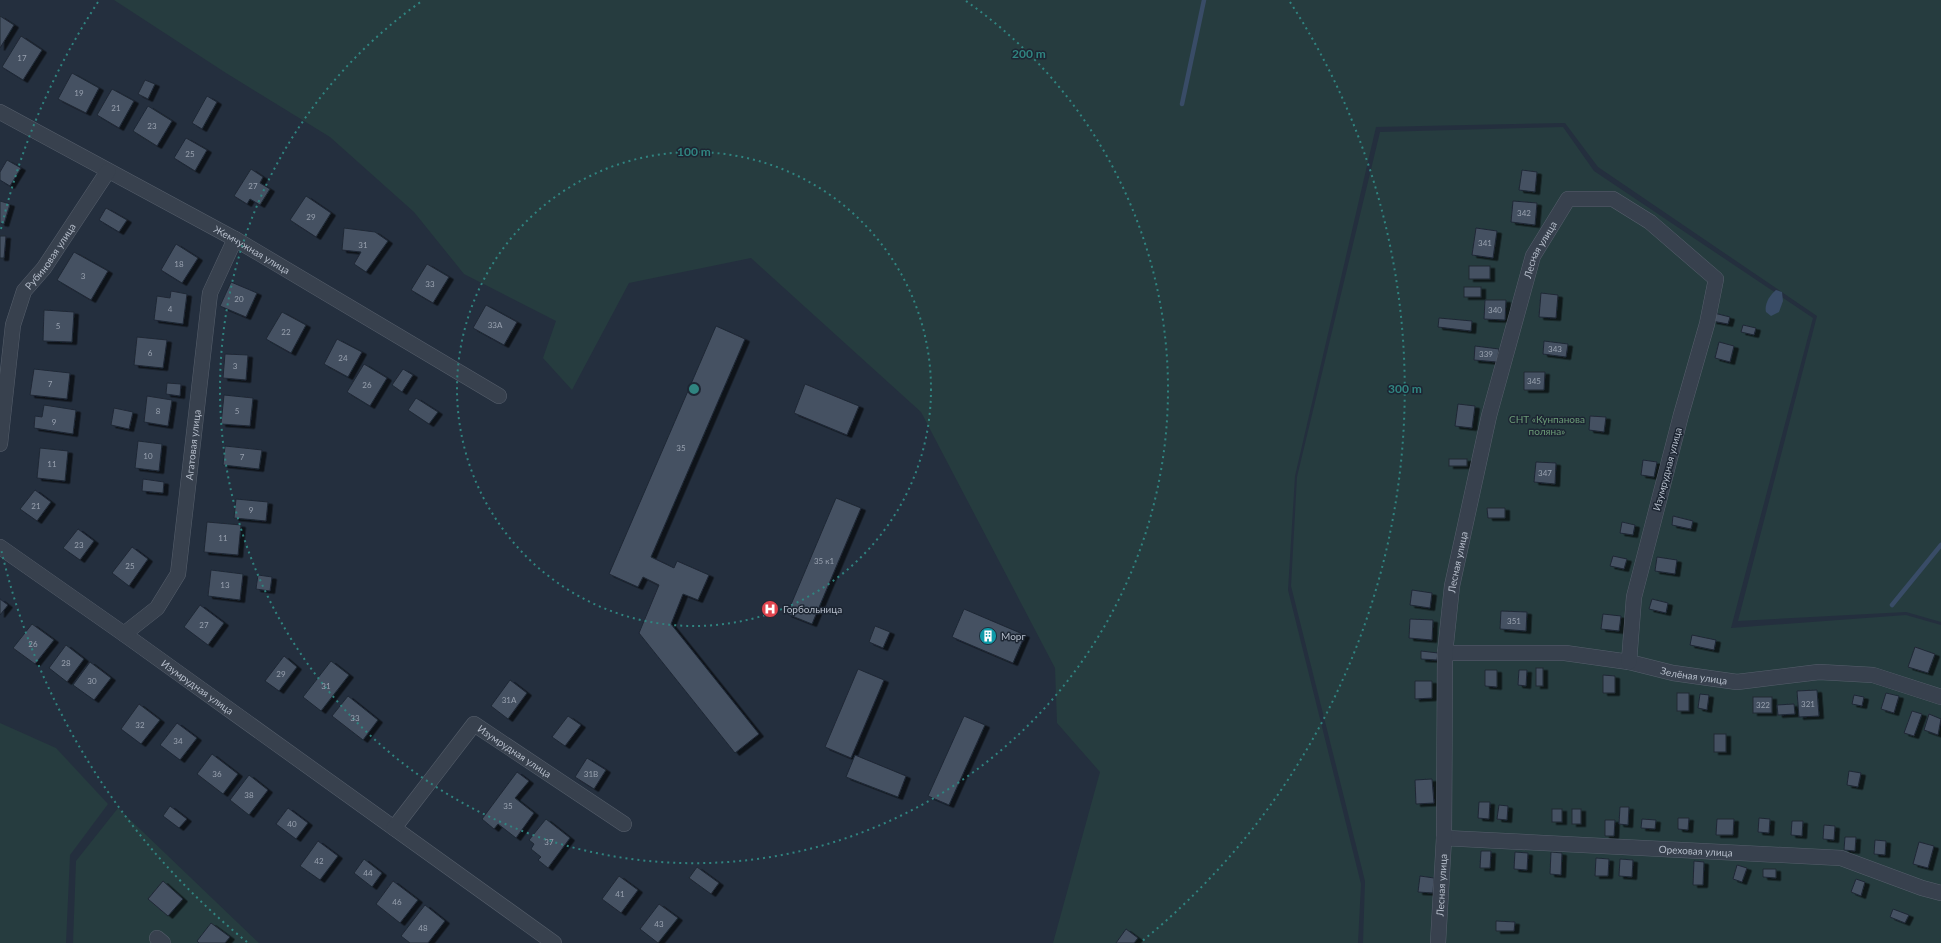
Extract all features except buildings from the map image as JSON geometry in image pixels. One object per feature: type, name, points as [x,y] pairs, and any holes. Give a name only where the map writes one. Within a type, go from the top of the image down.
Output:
[{"type":"street","name":"Жемчужная улица","points":[[0,112],[234,239],[499,396]]},
{"type":"street","name":"Рубиновая улица","points":[[0,444],[13,325],[24,290],[44,268],[108,171]]},
{"type":"street","name":"Лесная улица","points":[[1438,943],[1444,838],[1445,653],[1452,586],[1491,409],[1533,256],[1568,199],[1613,199],[1650,222],[1716,278]]},
{"type":"street","name":"Агатовая улица","points":[[124,634],[157,608],[178,574],[210,293],[234,239]]},
{"type":"street","name":"Изумрудная улица","points":[[1629,662],[1634,597],[1681,414],[1707,324],[1716,278]]},
{"type":"street","name":"Изумрудная улица","points":[[0,547],[124,634],[554,943]]},
{"type":"street","name":"Зелёная улица","points":[[1445,653],[1565,653],[1629,662],[1673,673],[1737,682],[1819,672],[1873,675],[1941,697]]},
{"type":"street","name":"Изумрудная улица","points":[[394,828],[474,724],[624,824]]},
{"type":"street","name":"Ореховая улица","points":[[1444,838],[1841,858],[1922,888],[1941,893]]},
{"type":"green space","points":[[114,0],[1941,0],[1941,622],[1906,612],[1738,621],[1817,316],[1598,167],[1565,123],[1376,127],[1295,476],[1288,590],[1361,884],[1358,943],[1053,943],[1100,772],[1057,723],[1055,668],[921,412],[751,258],[629,283],[572,390],[543,358],[556,321],[464,274],[414,212],[330,137],[226,73]]},
{"type":"green space","name":"СНТ «Кунпанова поляна»","points":[[1563,127],[1594,171],[1813,318],[1731,628],[1906,615],[1941,625],[1941,943],[1363,943],[1365,881],[1291,586],[1297,477],[1380,132]]},
{"type":"green space","points":[[0,723],[56,748],[108,804],[70,855],[66,943],[0,943]]},
{"type":"green space","points":[[118,808],[259,943],[73,943],[76,861]]},
{"type":"water","points":[[1776,290],[1782,292],[1783,301],[1779,312],[1771,316],[1766,312],[1766,306],[1770,297]]},
{"type":"waterway","points":[[1182,104],[1204,0]]},
{"type":"waterway","points":[[1892,605],[1941,545]]},
{"type":"place","name":"Горбольница","points":[[770,609]]},
{"type":"place","name":"Морг","points":[[988,636]]}]
